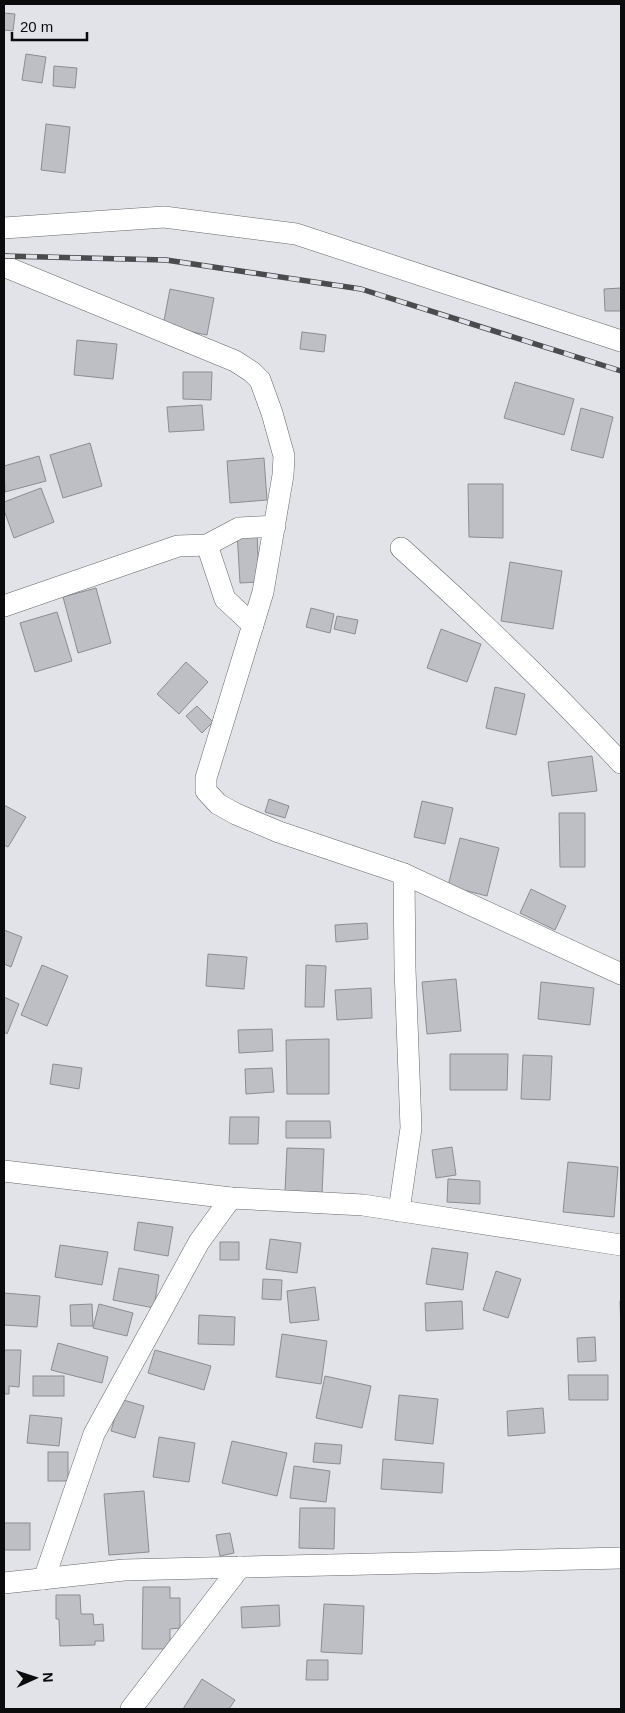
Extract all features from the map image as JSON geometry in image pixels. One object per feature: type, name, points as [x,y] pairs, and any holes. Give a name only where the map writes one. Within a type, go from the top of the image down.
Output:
[{"type":"street","points":[[4,228],[164,217],[296,234],[621,341]]},
{"type":"street","points":[[4,264],[6,268],[234,362],[252,372],[260,380],[272,413],[284,456],[283,475],[263,592],[206,778],[206,791],[218,804],[236,814],[279,832],[404,874],[621,974]]},
{"type":"street","points":[[4,606],[178,546],[207,544],[239,528],[275,526]]},
{"type":"street","points":[[207,544],[226,599],[253,625]]},
{"type":"street","points":[[402,548],[576,715],[621,763]]},
{"type":"street","points":[[400,1211],[411,1128],[405,969],[404,874]]},
{"type":"street","points":[[4,1173],[230,1198],[363,1205],[621,1245]]},
{"type":"street","points":[[44,1578],[94,1434],[199,1242],[230,1198]]},
{"type":"street","points":[[4,1584],[124,1570],[621,1558]]},
{"type":"street","points":[[131,1709],[240,1567]]},
{"type":"building","points":[[4,13],[15,14],[13,31],[4,30]]},
{"type":"building","points":[[26,54],[46,57],[42,83],[22,80]]},
{"type":"building","points":[[54,66],[77,68],[75,88],[53,86]]},
{"type":"building","points":[[46,124],[70,127],[65,173],[41,170]]},
{"type":"building","points":[[621,288],[621,311],[605,311],[604,289]]},
{"type":"building","points":[[170,289],[214,298],[207,335],[163,326]]},
{"type":"building","points":[[302,332],[326,335],[324,352],[300,349]]},
{"type":"building","points":[[77,340],[117,344],[113,379],[74,375]]},
{"type":"building","points":[[183,372],[212,372],[211,400],[183,399]]},
{"type":"building","points":[[515,382],[574,399],[564,435],[504,418]]},
{"type":"building","points":[[202,405],[204,430],[169,432],[167,407]]},
{"type":"building","points":[[581,408],[613,417],[603,458],[571,450]]},
{"type":"building","points":[[90,443],[102,486],[63,498],[50,455]]},
{"type":"building","points":[[39,456],[46,481],[5,492],[4,466]]},
{"type":"building","points":[[264,458],[267,500],[230,503],[227,461]]},
{"type":"building","points":[[468,484],[503,484],[503,538],[469,537]]},
{"type":"building","points":[[41,488],[54,522],[14,538],[4,510],[4,502]]},
{"type":"building","points":[[257,530],[259,582],[240,583],[237,531]]},
{"type":"building","points":[[510,562],[562,571],[553,629],[501,621]]},
{"type":"building","points":[[96,588],[111,643],[78,653],[63,597]]},
{"type":"building","points":[[311,608],[334,614],[330,633],[306,627]]},
{"type":"building","points":[[57,612],[72,661],[35,672],[20,623]]},
{"type":"building","points":[[337,616],[358,620],[355,634],[334,629]]},
{"type":"building","points":[[441,629],[481,644],[467,682],[427,668]]},
{"type":"building","points":[[186,662],[208,682],[179,714],[157,694]]},
{"type":"building","points":[[495,687],[525,694],[516,735],[486,728]]},
{"type":"building","points":[[197,706],[213,722],[202,733],[186,716]]},
{"type":"building","points":[[592,756],[597,791],[552,796],[548,762]]},
{"type":"building","points":[[269,799],[289,806],[285,818],[265,812]]},
{"type":"building","points":[[422,801],[453,808],[445,844],[414,837]]},
{"type":"building","points":[[4,805],[26,817],[8,847],[4,845]]},
{"type":"building","points":[[559,813],[585,813],[585,867],[560,867]]},
{"type":"building","points":[[460,838],[499,848],[487,896],[448,886]]},
{"type":"building","points":[[531,889],[566,906],[555,930],[520,913]]},
{"type":"building","points":[[367,923],[368,939],[336,942],[335,925]]},
{"type":"building","points":[[4,930],[22,937],[11,967],[4,964]]},
{"type":"building","points":[[208,954],[247,957],[244,989],[206,986]]},
{"type":"building","points":[[42,965],[68,976],[47,1026],[21,1015]]},
{"type":"building","points":[[306,965],[326,966],[324,1007],[305,1007]]},
{"type":"building","points":[[456,979],[461,1031],[427,1034],[422,982]]},
{"type":"building","points":[[541,982],[594,988],[590,1025],[538,1019]]},
{"type":"building","points":[[371,988],[372,1018],[337,1020],[335,990]]},
{"type":"building","points":[[4,997],[19,1004],[7,1034],[4,1032]]},
{"type":"building","points":[[272,1029],[273,1051],[239,1053],[238,1030]]},
{"type":"building","points":[[329,1039],[329,1094],[287,1094],[286,1040]]},
{"type":"building","points":[[450,1054],[508,1054],[507,1090],[450,1090]]},
{"type":"building","points":[[523,1055],[552,1056],[550,1100],[521,1099]]},
{"type":"building","points":[[53,1064],[82,1068],[79,1089],[50,1084]]},
{"type":"building","points":[[272,1068],[274,1092],[246,1094],[245,1069]]},
{"type":"building","points":[[230,1117],[259,1117],[258,1144],[229,1144]]},
{"type":"building","points":[[286,1121],[330,1121],[331,1138],[286,1138]]},
{"type":"building","points":[[452,1147],[456,1175],[436,1178],[432,1150]]},
{"type":"building","points":[[287,1148],[324,1149],[322,1193],[285,1191]]},
{"type":"building","points":[[568,1162],[618,1167],[614,1217],[563,1212]]},
{"type":"building","points":[[448,1179],[480,1181],[480,1204],[447,1202]]},
{"type":"building","points":[[138,1222],[173,1227],[168,1256],[134,1250]]},
{"type":"building","points":[[270,1239],[301,1243],[297,1273],[266,1269]]},
{"type":"building","points":[[220,1242],[239,1242],[239,1260],[220,1260]]},
{"type":"building","points":[[60,1245],[108,1252],[102,1285],[55,1277]]},
{"type":"building","points":[[432,1248],[468,1253],[463,1290],[426,1284]]},
{"type":"building","points":[[119,1268],[159,1275],[154,1308],[113,1300]]},
{"type":"building","points":[[496,1271],[521,1279],[508,1318],[483,1310]]},
{"type":"building","points":[[263,1279],[282,1280],[281,1300],[262,1299]]},
{"type":"building","points":[[315,1287],[319,1320],[290,1323],[287,1291]]},
{"type":"building","points":[[4,1293],[40,1296],[37,1327],[4,1325]]},
{"type":"building","points":[[462,1301],[463,1329],[426,1331],[425,1303]]},
{"type":"building","points":[[620,1301],[621,1301],[621,1333]]},
{"type":"building","points":[[92,1304],[93,1326],[71,1326],[70,1305]]},
{"type":"building","points":[[99,1304],[133,1313],[127,1336],[93,1328]]},
{"type":"building","points":[[199,1315],[235,1317],[234,1345],[198,1344]]},
{"type":"building","points":[[282,1334],[327,1341],[321,1384],[276,1377]]},
{"type":"building","points":[[595,1337],[596,1361],[578,1362],[577,1338]]},
{"type":"building","points":[[58,1343],[108,1357],[102,1383],[51,1370]]},
{"type":"building","points":[[4,1350],[21,1350],[19,1387],[9,1386],[9,1394],[4,1394]]},
{"type":"building","points":[[155,1350],[211,1366],[204,1390],[148,1373]]},
{"type":"building","points":[[568,1375],[608,1375],[608,1400],[569,1400]]},
{"type":"building","points":[[33,1376],[64,1376],[64,1396],[33,1396]]},
{"type":"building","points":[[325,1376],[371,1386],[362,1428],[316,1418]]},
{"type":"building","points":[[399,1395],[438,1399],[433,1444],[395,1440]]},
{"type":"building","points":[[120,1399],[144,1406],[135,1438],[111,1431]]},
{"type":"building","points":[[543,1408],[545,1433],[508,1436],[507,1411]]},
{"type":"building","points":[[30,1415],[62,1418],[59,1446],[27,1443]]},
{"type":"building","points":[[159,1437],[195,1443],[189,1482],[153,1477]]},
{"type":"building","points":[[232,1441],[287,1453],[277,1496],[222,1483]]},
{"type":"building","points":[[315,1443],[342,1445],[340,1464],[313,1462]]},
{"type":"building","points":[[48,1452],[68,1452],[68,1481],[48,1481]]},
{"type":"building","points":[[383,1459],[444,1463],[442,1493],[381,1489]]},
{"type":"building","points":[[294,1466],[330,1471],[326,1502],[290,1498]]},
{"type":"building","points":[[144,1491],[149,1552],[109,1555],[104,1494]]},
{"type":"building","points":[[300,1508],[335,1508],[334,1549],[299,1548]]},
{"type":"building","points":[[4,1523],[30,1523],[30,1550],[4,1550]]},
{"type":"building","points":[[230,1533],[234,1553],[220,1556],[216,1535]]},
{"type":"building","points":[[143,1587],[170,1587],[170,1598],[180,1598],[180,1628],[170,1629],[170,1649],[142,1649]]},
{"type":"building","points":[[56,1595],[80,1595],[81,1614],[93,1614],[94,1625],[103,1624],[104,1641],[95,1641],[95,1645],[60,1646],[59,1619],[56,1619]]},
{"type":"building","points":[[324,1604],[364,1606],[362,1654],[321,1652]]},
{"type":"building","points":[[279,1605],[280,1626],[242,1628],[241,1607]]},
{"type":"building","points":[[307,1660],[328,1660],[328,1680],[306,1680]]},
{"type":"building","points":[[202,1679],[235,1700],[229,1709],[183,1709]]},
{"type":"railway","points":[[4,256],[166,260],[361,289],[621,371]]}]
